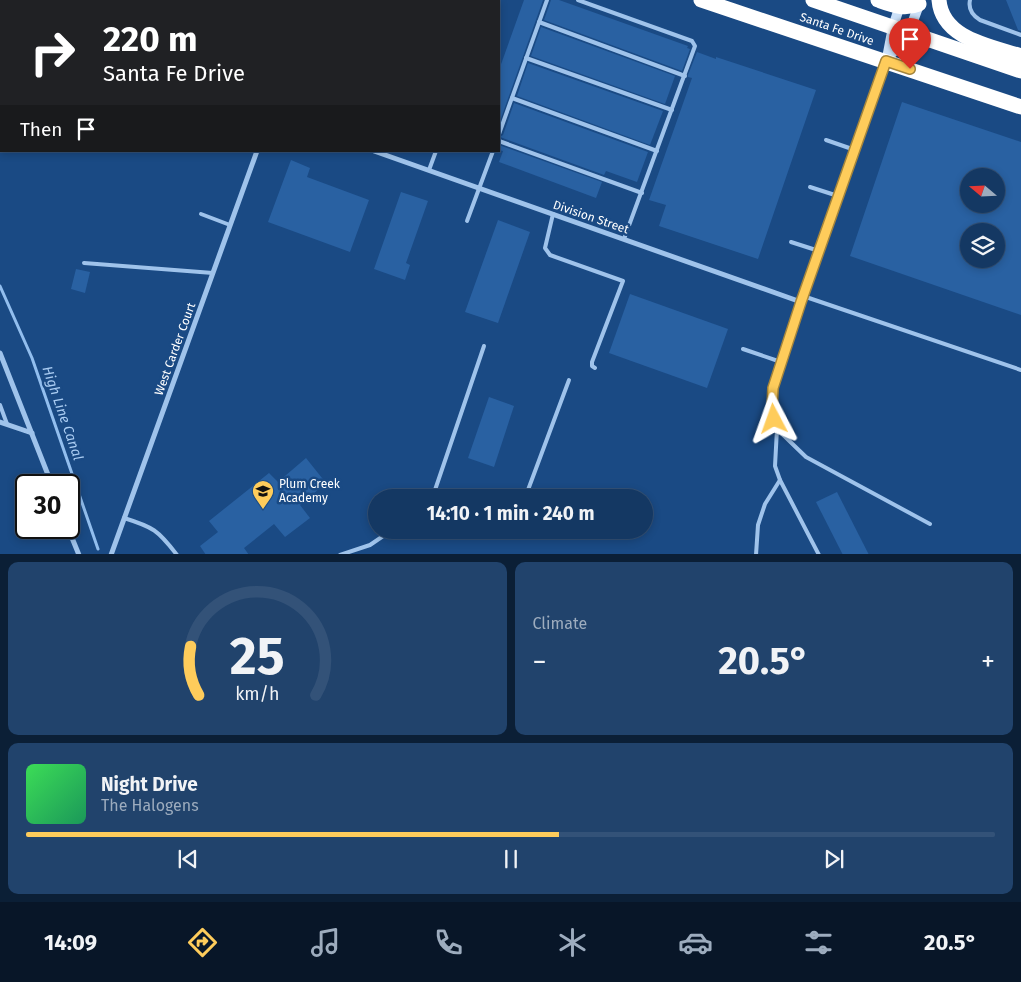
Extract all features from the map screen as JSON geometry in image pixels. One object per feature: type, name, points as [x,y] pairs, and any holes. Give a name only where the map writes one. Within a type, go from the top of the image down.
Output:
[{"type":"highway","name":"Santa Fe Drive","points":[[700,0],[1021,107]]},
{"type":"highway","name":"Santa Fe Drive","points":[[813,0],[1021,71]]},
{"type":"highway","points":[[878,0],[913,6],[920,2]]},
{"type":"highway","points":[[939,0],[939,8],[943,16],[954,30],[967,38],[1021,56]]},
{"type":"street","points":[[886,61],[909,32],[920,2]]},
{"type":"street","points":[[777,429],[772,409],[773,388],[803,296],[886,61],[900,3]]},
{"type":"street","name":"West Carder Court","points":[[111,554],[257,152]]},
{"type":"street","name":"Division Street","points":[[377,152],[801,302]]},
{"type":"street","points":[[0,353],[48,474]]},
{"type":"street","points":[[0,422],[32,433]]},
{"type":"street","points":[[73,539],[79,554]]},
{"type":"lane","points":[[500,131],[547,0]]},
{"type":"lane","points":[[578,0],[692,41],[695,49],[624,240]]},
{"type":"lane","points":[[970,0],[970,10],[974,17],[1021,35]]},
{"type":"lane","points":[[539,22],[685,76]]},
{"type":"lane","points":[[526,58],[672,110]]},
{"type":"lane","points":[[512,98],[657,151]]},
{"type":"lane","points":[[826,140],[854,150]]},
{"type":"lane","points":[[500,141],[642,193]]},
{"type":"lane","points":[[429,170],[436,152]]},
{"type":"lane","points":[[467,221],[493,152]]},
{"type":"lane","points":[[810,187],[838,196]]},
{"type":"lane","points":[[201,214],[230,225]]},
{"type":"lane","points":[[553,214],[545,248],[550,255],[623,281],[592,362],[592,366],[595,368]]},
{"type":"lane","points":[[790,242],[819,251]]},
{"type":"lane","points":[[84,262],[213,273]]},
{"type":"lane","points":[[803,296],[1021,370]]},
{"type":"lane","points":[[435,489],[484,346]]},
{"type":"lane","points":[[743,349],[781,362]]},
{"type":"lane","points":[[528,489],[569,380]]},
{"type":"lane","points":[[0,405],[7,424]]},
{"type":"lane","points":[[777,429],[775,466],[780,480],[819,554]]},
{"type":"lane","points":[[777,429],[806,457],[930,524]]},
{"type":"lane","points":[[756,554],[758,525],[765,504],[780,480]]},
{"type":"lane","points":[[124,518],[149,526],[164,538],[177,554]]},
{"type":"lane","points":[[340,554],[370,545],[379,539]]},
{"type":"building","points":[[524,0],[543,0],[500,121],[500,67]]},
{"type":"building","points":[[551,0],[559,0],[688,46],[687,48],[690,49],[682,71],[544,20]]},
{"type":"building","points":[[1006,0],[1021,0],[1021,31],[1018,30]]},
{"type":"building","points":[[541,27],[675,76],[665,104],[531,56]]},
{"type":"building","points":[[697,52],[816,90],[758,259],[659,226],[666,205],[649,200],[692,78],[688,77],[688,75]]},
{"type":"building","points":[[528,63],[663,111],[650,145],[517,96]]},
{"type":"building","points":[[902,102],[1021,142],[1021,315],[850,256]]},
{"type":"building","points":[[514,103],[648,152],[637,182],[606,171],[604,175],[500,137],[503,135]]},
{"type":"building","points":[[500,145],[602,182],[596,198],[499,162],[503,151],[500,150]]},
{"type":"building","points":[[291,160],[310,168],[307,177],[369,200],[350,252],[268,222]]},
{"type":"building","points":[[401,192],[428,201],[406,263],[410,265],[405,280],[374,269]]},
{"type":"building","points":[[498,220],[530,232],[498,323],[465,312]]},
{"type":"building","points":[[76,269],[90,272],[85,293],[71,289]]},
{"type":"building","points":[[630,294],[728,329],[707,388],[609,353]]},
{"type":"building","points":[[489,397],[514,406],[494,467],[468,458]]},
{"type":"building","name":"Plum Creek Academy","points":[[306,458],[326,483],[300,505],[310,518],[285,537],[274,524],[244,548],[248,554],[205,554],[200,546],[218,532],[209,521],[269,473],[278,482]]},
{"type":"building","points":[[837,492],[868,554],[842,554],[816,502]]},
{"type":"waterway","name":"High Line Canal","points":[[0,286],[32,358],[98,549]]},
{"type":"place","name":"Plum Creek Academy","points":[[263,510]]},
{"type":"route","points":[[774,419],[772,409],[773,388],[801,302],[886,61],[910,69]]}]
